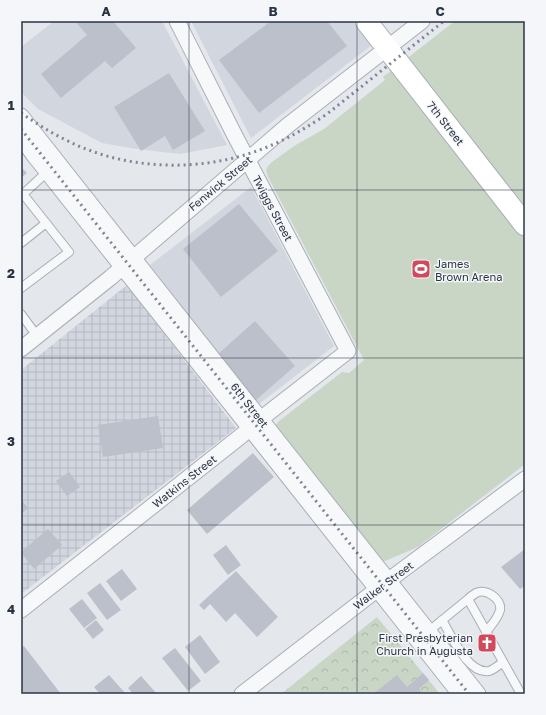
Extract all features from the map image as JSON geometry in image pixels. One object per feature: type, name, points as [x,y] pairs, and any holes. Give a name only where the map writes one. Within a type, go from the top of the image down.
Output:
[{"type":"main road","name":"7th Street","points":[[366,21],[525,225]]},
{"type":"street","name":"Twiggs Street","points":[[177,21],[348,351]]},
{"type":"street","name":"Fenwick Street","points":[[21,349],[128,262],[287,126],[422,21]]},
{"type":"street","name":"6th Street","points":[[21,116],[128,262],[383,585],[460,694]]},
{"type":"street","name":"6th Street","points":[[21,137],[47,172],[128,262]]},
{"type":"street","name":"Watkins Street","points":[[21,610],[348,351]]},
{"type":"street","name":"Walker Street","points":[[242,694],[383,585],[525,479]]},
{"type":"street","name":"6th Street","points":[[383,585],[429,631],[478,694]]},
{"type":"lane","points":[[21,288],[69,252],[22,195],[47,172]]},
{"type":"lane","points":[[21,243],[46,223]]},
{"type":"lane","points":[[21,314],[37,336]]},
{"type":"lane","points":[[429,631],[476,593],[483,592],[490,594],[500,605],[500,612],[486,632]]},
{"type":"lane","points":[[468,599],[502,663],[521,694]]},
{"type":"lane","points":[[442,620],[464,657],[472,666],[480,670],[489,671],[502,663]]},
{"type":"shaded area","points":[[54,21],[162,21],[227,145],[180,154],[102,143],[38,109],[21,92],[21,47]]},
{"type":"shaded area","points":[[191,21],[352,21],[372,45],[251,138]]},
{"type":"shaded area","points":[[251,187],[334,346],[259,404],[150,265]]},
{"type":"shaded area","points":[[127,285],[236,428],[21,594],[21,370]]},
{"type":"green space","name":"James Brown Arena","points":[[455,21],[525,21],[525,464],[418,547],[385,561],[380,560],[273,428],[279,421],[342,372],[349,373],[364,360],[268,177],[266,170],[272,162],[294,146],[324,129],[385,80],[383,77]]},
{"type":"green space","points":[[377,617],[440,694],[281,694]]},
{"type":"building","points":[[75,21],[113,21],[136,48],[112,68],[105,61],[61,98],[41,74],[87,35]]},
{"type":"building","points":[[271,21],[327,21],[347,46],[259,113],[219,60]]},
{"type":"building","points":[[169,73],[205,131],[173,150],[165,136],[141,151],[114,107]]},
{"type":"building","points":[[21,167],[27,173],[21,178]]},
{"type":"building","points":[[239,204],[278,251],[221,297],[183,249]]},
{"type":"building","points":[[255,321],[295,366],[256,400],[217,355]]},
{"type":"building","points":[[158,416],[163,448],[103,457],[98,425]]},
{"type":"building","points":[[253,453],[274,477],[207,534],[187,510]]},
{"type":"building","points":[[69,472],[80,487],[67,496],[56,481]]},
{"type":"building","points":[[21,499],[28,508],[21,514]]},
{"type":"building","points":[[48,529],[62,545],[34,569],[21,552]]},
{"type":"building","points":[[226,545],[241,565],[228,575],[213,555]]},
{"type":"building","points":[[525,549],[525,586],[520,589],[501,567]]},
{"type":"building","points":[[122,569],[137,589],[121,601],[106,581]]},
{"type":"building","points":[[236,571],[278,617],[257,637],[235,613],[226,622],[210,604],[204,610],[199,605]]},
{"type":"building","points":[[100,583],[121,610],[107,620],[87,593]]},
{"type":"building","points":[[82,599],[97,618],[84,628],[69,609]]},
{"type":"building","points":[[96,620],[104,630],[93,639],[85,629]]},
{"type":"building","points":[[200,635],[220,662],[205,674],[185,647]]},
{"type":"building","points":[[24,646],[61,694],[21,694],[21,648]]},
{"type":"building","points":[[175,648],[201,681],[188,691],[162,658]]},
{"type":"building","points":[[423,673],[429,680],[419,689],[423,694],[373,694],[397,675],[407,687]]},
{"type":"building","points":[[109,675],[126,694],[100,694],[94,687]]},
{"type":"building","points":[[141,676],[157,694],[133,694],[128,688]]},
{"type":"railway","points":[[21,113],[68,141],[117,159],[169,165],[222,161],[272,145],[313,123],[327,114],[444,21]]},
{"type":"railway","points":[[21,129],[469,694]]},
{"type":"place","name":"James Brown Arena","points":[[421,269]]},
{"type":"place","name":"First Presbyterian Church in Augusta","points":[[487,643]]}]
